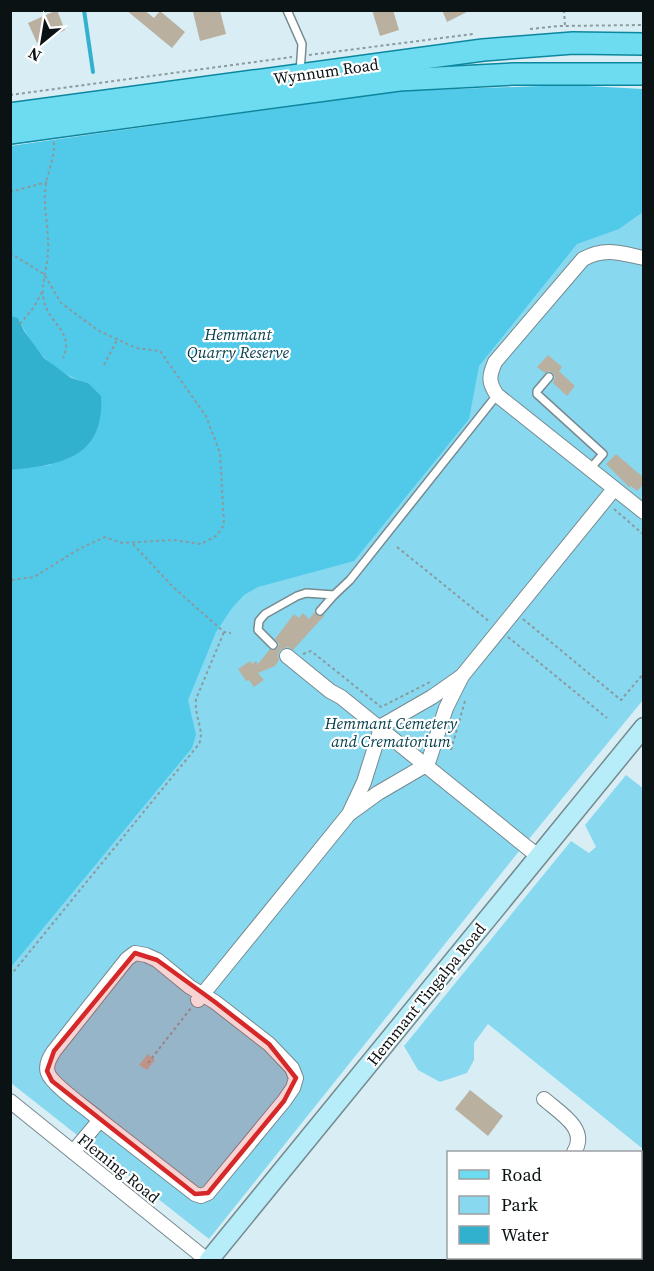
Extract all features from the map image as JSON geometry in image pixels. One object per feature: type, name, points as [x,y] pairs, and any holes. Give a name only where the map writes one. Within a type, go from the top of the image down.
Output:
[{"type":"main road","name":"Wynnum Road","points":[[10,114],[494,49],[573,43],[644,44]]},
{"type":"main road","name":"Wynnum Road","points":[[10,133],[399,80],[514,74],[644,74]]},
{"type":"street","points":[[644,258],[613,251],[595,252],[583,259],[495,362],[489,376],[491,386],[497,396],[644,512]]},
{"type":"street","points":[[349,814],[378,793],[426,765],[446,708],[462,676],[614,489]]},
{"type":"street","points":[[291,660],[381,728],[538,857]]},
{"type":"street","points":[[200,998],[349,814],[364,782],[381,728],[385,723],[432,697],[462,676]]},
{"type":"street","points":[[432,697],[446,708]]},
{"type":"street","name":"Hemmant Tingalpa Road","points":[[208,1260],[644,727]]},
{"type":"street","points":[[364,782],[378,793]]},
{"type":"street","points":[[135,953],[157,960],[200,998],[215,1002],[269,1044],[292,1068],[296,1078],[293,1088],[284,1101],[208,1193],[201,1196],[195,1194],[100,1120],[52,1081],[47,1071],[48,1061],[127,959],[135,953]]},
{"type":"street","points":[[544,1099],[576,1128],[579,1140],[574,1151]]},
{"type":"street","name":"Fleming Road","points":[[10,1101],[208,1260]]},
{"type":"street","points":[[73,1152],[100,1120]]},
{"type":"lane","points":[[287,10],[302,40],[303,56],[299,75]]},
{"type":"lane","points":[[549,377],[537,394],[603,454],[589,470]]},
{"type":"lane","points":[[320,611],[350,580],[497,396]]},
{"type":"lane","points":[[273,645],[258,630],[259,621],[265,614],[282,603],[306,593],[334,595]]},
{"type":"path","points":[[564,10],[565,26]]},
{"type":"path","points":[[52,127],[54,149],[45,190],[48,252],[44,274],[44,300],[49,313],[66,338],[67,350],[63,358]]},
{"type":"path","points":[[10,192],[47,182]]},
{"type":"path","points":[[10,253],[44,274],[61,303],[99,331],[136,348],[160,351],[206,416],[220,453],[224,503],[224,525],[216,536],[201,544],[173,540],[122,543],[105,537],[79,549],[34,577],[10,580]]},
{"type":"path","points":[[20,324],[34,307],[44,289]]},
{"type":"path","points":[[104,365],[118,338]]},
{"type":"path","points":[[613,509],[644,535]]},
{"type":"path","points":[[133,543],[172,586],[224,632],[231,633]]},
{"type":"path","points":[[397,547],[490,622]]},
{"type":"path","points":[[514,612],[621,700],[644,673]]},
{"type":"path","points":[[10,976],[199,744],[202,737],[195,710],[196,699],[224,632]]},
{"type":"path","points":[[508,637],[607,718]]},
{"type":"path","points":[[291,660],[311,651],[381,707],[430,682]]},
{"type":"path","points":[[451,750],[466,697]]},
{"type":"path","points":[[148,1063],[200,998]]},
{"type":"highlighted area","points":[[135,953],[157,960],[215,1002],[269,1044],[296,1078],[284,1101],[208,1193],[195,1194],[52,1081],[47,1071],[54,1051]]},
{"type":"green space","name":"Hemmant Quarry Reserve","points":[[569,85],[643,89],[643,212],[619,229],[577,244],[479,366],[469,419],[354,561],[258,587],[244,595],[232,608],[216,632],[188,700],[196,735],[192,748],[11,967],[11,470],[51,465],[88,383],[65,373],[46,359],[18,318],[11,316],[11,146],[400,91]]},
{"type":"green space","name":"Hemmant Cemetery and Crematorium","points":[[643,89],[643,700],[209,1239],[11,1083],[10,146],[400,91]]},
{"type":"green space","points":[[626,775],[644,789],[643,1149],[488,1024],[474,1043],[474,1060],[467,1073],[440,1082],[418,1070],[404,1046],[571,841],[589,853],[596,847],[585,825]]},
{"type":"water","points":[[11,316],[18,318],[24,331],[44,358],[71,378],[88,383],[101,396],[100,417],[96,433],[87,445],[62,461],[11,470]]},
{"type":"building","points":[[57,10],[65,30],[37,43],[28,23]]},
{"type":"building","points":[[126,10],[144,10],[154,18],[160,11],[185,32],[172,48]]},
{"type":"building","points":[[372,10],[393,10],[399,30],[380,36]]},
{"type":"building","points":[[442,10],[471,10],[447,22]]},
{"type":"building","points":[[220,11],[226,34],[200,41],[193,12]]},
{"type":"building","points":[[548,355],[562,367],[559,371],[575,386],[567,396],[553,383],[555,377],[553,373],[549,371],[545,373],[537,367]]},
{"type":"building","points":[[616,454],[644,478],[644,484],[637,491],[631,486],[630,488],[606,464]]},
{"type":"building","points":[[315,612],[318,616],[325,615],[293,650],[288,647],[280,650],[279,660],[275,666],[258,673],[264,680],[254,687],[249,680],[246,681],[238,669],[250,661],[252,664],[256,661],[258,664],[270,649],[277,649],[279,644],[275,639],[294,614],[299,618],[303,613],[309,619]]},
{"type":"building","points":[[148,1054],[155,1060],[147,1070],[139,1065]]},
{"type":"building","points":[[470,1090],[503,1116],[488,1136],[455,1109]]},
{"type":"waterway","points":[[84,10],[93,72]]}]
